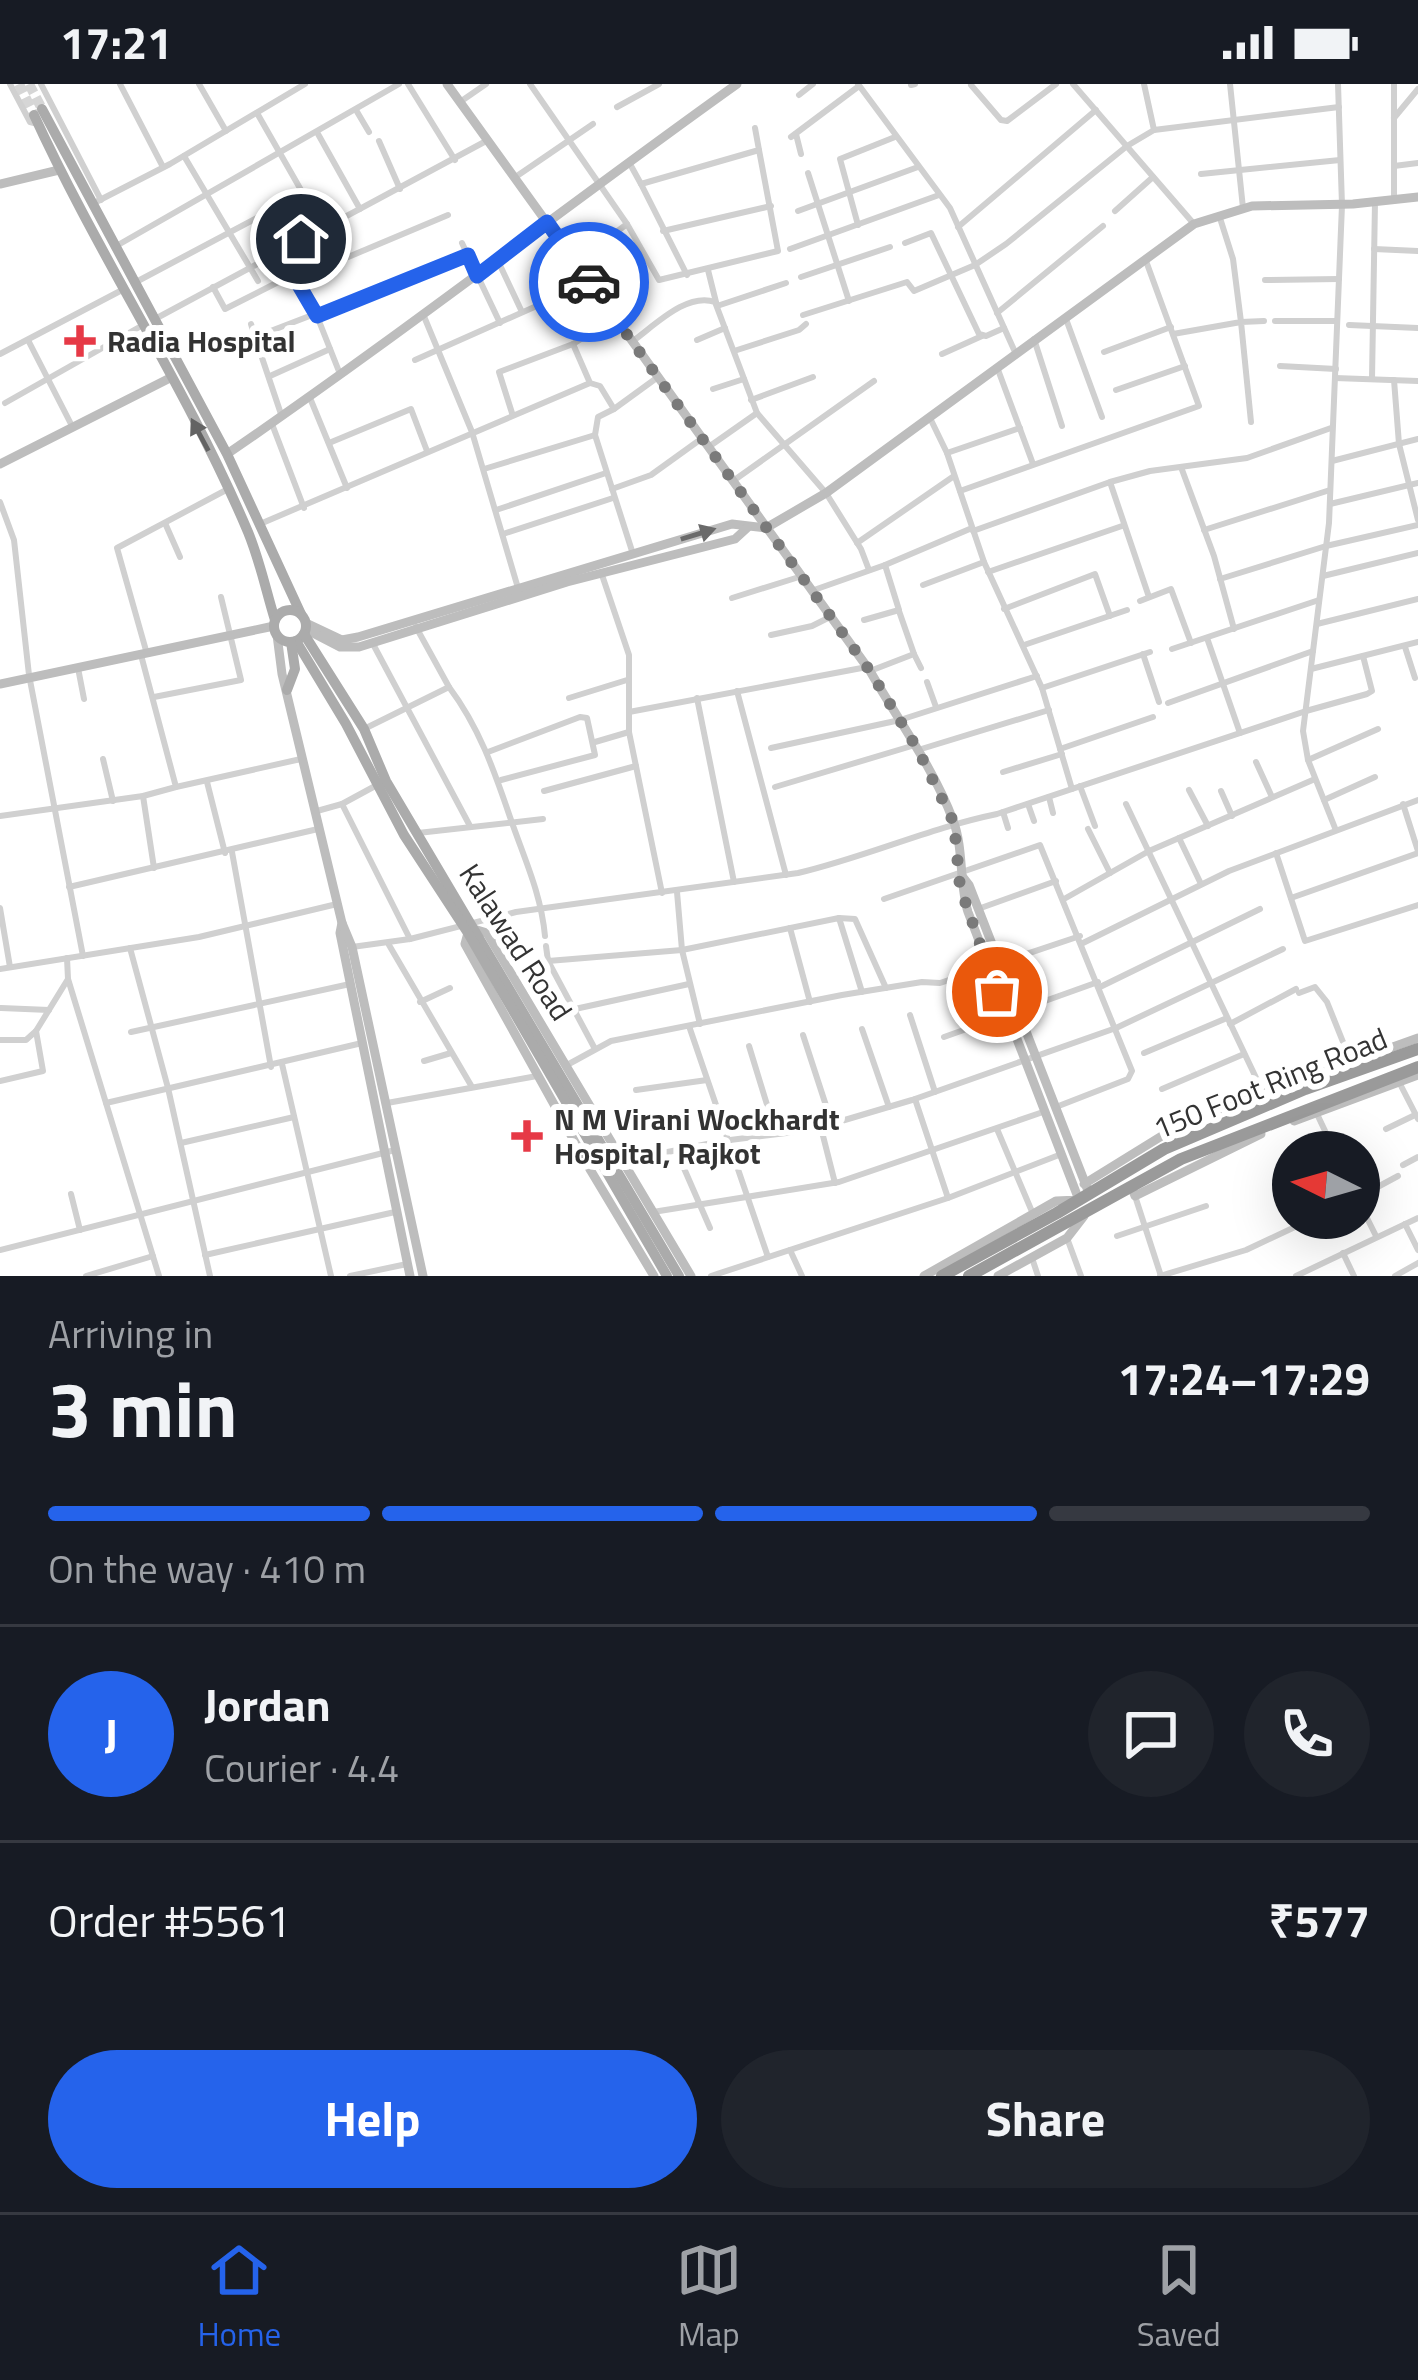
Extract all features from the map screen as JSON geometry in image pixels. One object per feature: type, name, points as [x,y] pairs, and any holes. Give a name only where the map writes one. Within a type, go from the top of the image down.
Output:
[{"type":"highway","name":"150 Foot Ring Road","points":[[1038,1225],[1084,1192],[1265,1098],[1418,1048]]},
{"type":"highway","name":"150 Foot Ring Road","points":[[1038,1225],[1084,1216],[1133,1192],[1181,1160],[1418,1071]]},
{"type":"highway","points":[[942,1276],[1038,1225]]},
{"type":"highway","points":[[970,1276],[1038,1225]]},
{"type":"main road","name":"Kalawad Road","points":[[38,116],[59,170],[155,319],[227,454],[290,586],[301,630],[376,785],[473,933]]},
{"type":"main road","name":"Kalawad Road","points":[[38,116],[97,202],[143,326],[250,536],[276,627]]},
{"type":"main road","points":[[268,597],[290,586]]},
{"type":"main road","points":[[286,690],[295,669],[301,630],[286,610],[276,627],[301,630]]},
{"type":"main road","name":"Kalawad Road","points":[[301,630],[364,729],[386,781],[473,933]]},
{"type":"main road","points":[[473,933],[667,1276]]},
{"type":"main road","points":[[473,933],[679,1276]]},
{"type":"street","points":[[10,84],[30,122],[38,116]]},
{"type":"street","points":[[40,84],[97,202],[305,84]]},
{"type":"street","points":[[120,84],[164,167]]},
{"type":"street","points":[[199,84],[226,130]]},
{"type":"street","points":[[115,247],[404,84],[455,160]]},
{"type":"street","points":[[447,84],[869,669],[954,823],[962,873],[978,909],[993,967]]},
{"type":"street","points":[[460,102],[486,84]]},
{"type":"street","points":[[530,84],[627,224],[659,280],[778,251],[755,128]]},
{"type":"street","points":[[627,84],[632,97]]},
{"type":"street","points":[[617,107],[659,84]]},
{"type":"street","points":[[227,454],[737,84]]},
{"type":"street","points":[[799,95],[813,84]]},
{"type":"street","points":[[971,85],[1007,122],[1056,84]]},
{"type":"street","points":[[1073,84],[1194,224]]},
{"type":"street","points":[[1144,84],[1154,130]]},
{"type":"street","points":[[1230,84],[1243,208]]},
{"type":"street","points":[[1336,828],[1308,760],[1303,731],[1330,504],[1342,205],[1338,84]]},
{"type":"street","points":[[1394,84],[1394,200]]},
{"type":"street","points":[[801,154],[794,135],[859,85],[940,195],[1016,352]]},
{"type":"street","points":[[1394,118],[1418,89]]},
{"type":"street","points":[[803,315],[908,282],[914,291],[976,265],[1154,130],[1339,107]]},
{"type":"street","points":[[356,110],[369,132]]},
{"type":"street","points":[[958,227],[1096,110]]},
{"type":"street","points":[[257,112],[341,260],[448,215]]},
{"type":"street","points":[[514,178],[593,124]]},
{"type":"street","points":[[318,132],[360,209]]},
{"type":"street","points":[[858,225],[840,159],[895,137]]},
{"type":"street","points":[[155,319],[488,140]]},
{"type":"street","points":[[379,141],[400,189]]},
{"type":"street","points":[[641,184],[759,150]]},
{"type":"street","points":[[184,156],[258,281]]},
{"type":"street","points":[[628,160],[687,274]]},
{"type":"street","points":[[1201,174],[1340,160]]},
{"type":"street","points":[[1394,166],[1418,163]]},
{"type":"street","points":[[798,211],[919,167]]},
{"type":"street","points":[[0,184],[59,170]]},
{"type":"street","points":[[808,173],[849,301]]},
{"type":"street","points":[[1115,211],[1153,177]]},
{"type":"street","points":[[0,354],[302,194]]},
{"type":"street","points":[[790,249],[940,195]]},
{"type":"street","points":[[301,630],[340,647],[372,643],[732,524],[766,528],[826,493],[1194,224],[1243,208],[1418,197]]},
{"type":"street","points":[[1372,379],[1375,202]]},
{"type":"street","points":[[664,231],[771,206]]},
{"type":"street","points":[[1220,215],[1233,259],[1251,422]]},
{"type":"street","points":[[575,262],[627,224]]},
{"type":"street","points":[[998,313],[1102,226]]},
{"type":"street","points":[[905,243],[931,233],[982,336]]},
{"type":"street","points":[[462,243],[500,323]]},
{"type":"street","points":[[801,277],[890,247]]},
{"type":"street","points":[[1374,249],[1418,251]]},
{"type":"street","points":[[279,251],[317,316],[340,374]]},
{"type":"street","points":[[256,337],[468,255]]},
{"type":"street","points":[[960,490],[1199,406],[1146,260]]},
{"type":"street","points":[[498,261],[522,312]]},
{"type":"street","points":[[708,270],[757,413],[826,493],[868,570]]},
{"type":"street","points":[[213,287],[225,309],[292,275]]},
{"type":"street","points":[[1264,280],[1339,279]]},
{"type":"street","points":[[717,306],[786,283]]},
{"type":"street","points":[[633,341],[691,302],[710,299],[717,306]]},
{"type":"street","points":[[415,360],[550,300]]},
{"type":"street","points":[[424,314],[472,431],[519,593]]},
{"type":"street","points":[[512,413],[499,372],[573,344],[616,317]]},
{"type":"street","points":[[1066,317],[1102,417]]},
{"type":"street","points":[[1104,352],[1172,330],[1264,321]]},
{"type":"street","points":[[1275,321],[1337,322]]},
{"type":"street","points":[[251,324],[270,376],[277,421],[304,508]]},
{"type":"street","points":[[734,351],[806,324]]},
{"type":"street","points":[[1349,325],[1418,328]]},
{"type":"street","points":[[4,403],[143,326]]},
{"type":"street","points":[[697,340],[725,328]]},
{"type":"street","points":[[942,354],[1004,328]]},
{"type":"street","points":[[1034,339],[1062,426]]},
{"type":"street","points":[[28,340],[72,426]]},
{"type":"street","points":[[573,344],[590,383]]},
{"type":"street","points":[[270,376],[330,349]]},
{"type":"street","points":[[996,366],[1033,464]]},
{"type":"street","points":[[1116,390],[1185,366]]},
{"type":"street","points":[[1280,367],[1418,381]]},
{"type":"street","points":[[632,551],[595,435],[598,417],[658,377]]},
{"type":"street","points":[[751,400],[813,377]]},
{"type":"street","points":[[0,464],[170,378]]},
{"type":"street","points":[[713,389],[744,379]]},
{"type":"street","points":[[1220,579],[1418,522],[1414,484],[1399,444],[1394,380]]},
{"type":"street","points":[[733,482],[874,381]]},
{"type":"street","points":[[260,524],[590,383],[600,386],[614,409]]},
{"type":"street","points":[[310,398],[347,488]]},
{"type":"street","points":[[329,443],[411,409],[428,452]]},
{"type":"street","points":[[503,534],[614,493],[757,413]]},
{"type":"street","points":[[928,415],[947,453],[988,572],[1042,688],[1061,751],[1110,873]]},
{"type":"street","points":[[947,453],[1020,428]]},
{"type":"street","points":[[810,591],[1110,482],[1246,458],[1332,428]]},
{"type":"street","points":[[484,469],[595,435]]},
{"type":"street","points":[[1332,461],[1418,439]]},
{"type":"street","points":[[1181,467],[1234,629]]},
{"type":"street","points":[[496,510],[607,473]]},
{"type":"street","points":[[857,543],[954,476]]},
{"type":"street","points":[[1110,482],[1145,599],[1171,589],[1191,643]]},
{"type":"street","points":[[1330,504],[1414,484]]},
{"type":"street","points":[[176,787],[118,548],[228,489]]},
{"type":"street","points":[[1204,530],[1330,490]]},
{"type":"street","points":[[0,502],[14,539],[29,675],[83,956]]},
{"type":"street","points":[[166,523],[180,557]]},
{"type":"street","points":[[988,572],[1122,526]]},
{"type":"street","points":[[301,630],[343,640],[358,638],[735,539],[746,528]]},
{"type":"street","points":[[0,542],[14,539]]},
{"type":"street","points":[[1323,576],[1418,553]]},
{"type":"street","points":[[923,586],[984,562]]},
{"type":"street","points":[[885,565],[921,668]]},
{"type":"street","points":[[602,574],[629,655],[629,732],[662,892]]},
{"type":"street","points":[[1004,609],[1096,574],[1110,616]]},
{"type":"street","points":[[732,598],[800,577]]},
{"type":"street","points":[[154,697],[241,680],[221,597]]},
{"type":"street","points":[[1316,624],[1418,599]]},
{"type":"street","points":[[1172,649],[1319,600]]},
{"type":"street","points":[[865,620],[899,610]]},
{"type":"street","points":[[1024,645],[1127,610]]},
{"type":"street","points":[[771,635],[830,617]]},
{"type":"street","points":[[0,684],[276,627],[286,690],[386,1103],[396,1212],[408,1270],[350,1276]]},
{"type":"street","points":[[416,627],[488,752],[543,909],[548,961],[595,1049]]},
{"type":"street","points":[[1207,638],[1240,733]]},
{"type":"street","points":[[1311,669],[1418,642]]},
{"type":"street","points":[[372,643],[470,826]]},
{"type":"street","points":[[1404,646],[1415,678]]},
{"type":"street","points":[[1042,688],[1147,653],[1163,703],[1313,651]]},
{"type":"street","points":[[627,712],[869,669],[914,654]]},
{"type":"street","points":[[352,947],[473,933],[543,909],[842,863],[1372,691],[1363,656]]},
{"type":"street","points":[[78,666],[84,699]]},
{"type":"street","points":[[772,748],[900,720],[1037,676]]},
{"type":"street","points":[[578,707],[573,696],[627,680]]},
{"type":"street","points":[[927,682],[937,708]]},
{"type":"street","points":[[364,729],[449,687]]},
{"type":"street","points":[[736,691],[787,875]]},
{"type":"street","points":[[697,698],[734,882]]},
{"type":"street","points":[[775,787],[1049,710]]},
{"type":"street","points":[[1004,772],[1153,717]]},
{"type":"street","points":[[488,752],[587,718],[596,755],[499,781]]},
{"type":"street","points":[[1308,760],[1378,728]]},
{"type":"street","points":[[595,742],[629,732]]},
{"type":"street","points":[[0,816],[143,796],[303,758]]},
{"type":"street","points":[[103,759],[112,801]]},
{"type":"street","points":[[1256,762],[1272,798]]},
{"type":"street","points":[[544,791],[636,766]]},
{"type":"street","points":[[1324,800],[1376,777]]},
{"type":"street","points":[[1064,899],[1149,851],[1316,779]]},
{"type":"street","points":[[207,782],[245,926],[271,1067]]},
{"type":"street","points":[[317,811],[342,804],[376,785]]},
{"type":"street","points":[[1189,790],[1208,826]]},
{"type":"street","points":[[1221,791],[1232,816]]},
{"type":"street","points":[[143,796],[154,868]]},
{"type":"street","points":[[1049,798],[1053,813]]},
{"type":"street","points":[[567,1065],[611,1041],[862,992],[940,983],[993,967],[1081,939],[1336,828],[1418,800]]},
{"type":"street","points":[[1033,803],[1034,821]]},
{"type":"street","points":[[342,804],[410,939]]},
{"type":"street","points":[[1126,804],[1265,1098],[1418,1038]]},
{"type":"street","points":[[1291,898],[1418,852],[1402,804]]},
{"type":"street","points":[[1004,814],[1008,828]]},
{"type":"street","points":[[418,833],[543,819]]},
{"type":"street","points":[[69,887],[322,829]]},
{"type":"street","points":[[1179,838],[1201,885]]},
{"type":"street","points":[[653,1212],[835,1183],[1048,1110],[1132,1075],[1040,845],[884,899]]},
{"type":"street","points":[[1276,853],[1305,941],[1418,905]]},
{"type":"street","points":[[962,873],[960,887],[1084,1192]]},
{"type":"street","points":[[978,909],[1056,881]]},
{"type":"street","points":[[677,890],[682,950],[700,1024]]},
{"type":"street","points":[[0,912],[5,968],[245,926],[337,904]]},
{"type":"street","points":[[944,1037],[1099,984],[1260,910]]},
{"type":"street","points":[[513,977],[548,961],[682,950],[839,918],[855,919],[886,988]]},
{"type":"street","points":[[839,918],[862,992]]},
{"type":"street","points":[[341,923],[352,947],[362,1043],[423,1276]]},
{"type":"street","points":[[790,928],[810,1002]]},
{"type":"street","name":"Kalawad Road","points":[[655,1276],[465,944],[473,933],[487,933],[691,1276]]},
{"type":"street","points":[[388,944],[472,1087]]},
{"type":"street","points":[[130,948],[168,1088],[210,1276]]},
{"type":"street","points":[[623,1160],[820,1127],[915,1099],[1116,1028],[1283,949]]},
{"type":"street","points":[[67,958],[68,979],[159,1276]]},
{"type":"street","points":[[0,1040],[26,1040],[68,979]]},
{"type":"street","points":[[131,1032],[355,983]]},
{"type":"street","points":[[575,1009],[690,984]]},
{"type":"street","points":[[1144,1053],[1315,987],[1327,1003],[1351,1062]]},
{"type":"street","points":[[419,1002],[450,988]]},
{"type":"street","points":[[2,1008],[49,1010]]},
{"type":"street","points":[[910,1015],[935,1092]]},
{"type":"street","points":[[689,1026],[769,1257]]},
{"type":"street","points":[[862,1029],[889,1107]]},
{"type":"street","points":[[0,1081],[43,1071],[36,1031]]},
{"type":"street","points":[[803,1035],[832,1124]]},
{"type":"street","points":[[106,1103],[362,1043]]},
{"type":"street","points":[[749,1046],[776,1134]]},
{"type":"street","points":[[424,1061],[451,1054]]},
{"type":"street","points":[[1162,1089],[1244,1054]]},
{"type":"street","points":[[282,1064],[331,1276]]},
{"type":"street","points":[[386,1103],[537,1076]]},
{"type":"street","points":[[636,1090],[707,1080]]},
{"type":"street","points":[[1386,1129],[1417,1117],[1398,1080]]},
{"type":"street","points":[[915,1099],[948,1198]]},
{"type":"street","points":[[1315,1109],[1325,1131]]},
{"type":"street","points":[[1048,1110],[1059,1155],[1084,1192]]},
{"type":"street","points":[[180,1143],[294,1117]]},
{"type":"street","points":[[820,1127],[835,1183]]},
{"type":"street","points":[[924,1276],[1038,1225],[997,1128]]},
{"type":"street","points":[[676,1150],[710,1228]]},
{"type":"street","points":[[0,1250],[389,1152]]},
{"type":"street","points":[[711,1276],[733,1273],[1059,1155]]},
{"type":"street","points":[[1403,1165],[1418,1157]]},
{"type":"street","points":[[1380,1187],[1398,1176]]},
{"type":"street","points":[[1133,1192],[1161,1276],[1272,1238]]},
{"type":"street","points":[[71,1194],[80,1231]]},
{"type":"street","points":[[1117,1236],[1206,1206]]},
{"type":"street","points":[[206,1255],[396,1212]]},
{"type":"street","points":[[998,1276],[1067,1238],[1084,1216]]},
{"type":"street","points":[[1380,1235],[1418,1218]]},
{"type":"street","points":[[1405,1224],[1418,1250]]},
{"type":"street","points":[[1067,1238],[1081,1276]]},
{"type":"street","points":[[1296,1276],[1372,1239]]},
{"type":"street","points":[[790,1250],[802,1276]]},
{"type":"street","points":[[1343,1253],[1354,1276]]},
{"type":"street","points":[[86,1276],[153,1256]]},
{"type":"street","points":[[1032,1258],[1038,1276]]},
{"type":"street","points":[[1395,1276],[1418,1264]]},
{"type":"tunnel","points":[[19,84],[34,115]]},
{"type":"tunnel","points":[[29,84],[42,109]]},
{"type":"way so far","points":[[589,282],[870,671],[918,750],[954,823],[960,887],[997,992]]},
{"type":"place","name":"Radia Hospital","points":[[80,341]]},
{"type":"place","name":"N M Virani Wockhardt Hospital, Rajkot","points":[[527,1136]]},
{"type":"route","points":[[301,239],[279,251],[317,316],[468,255],[477,276],[547,222],[589,282]]}]
